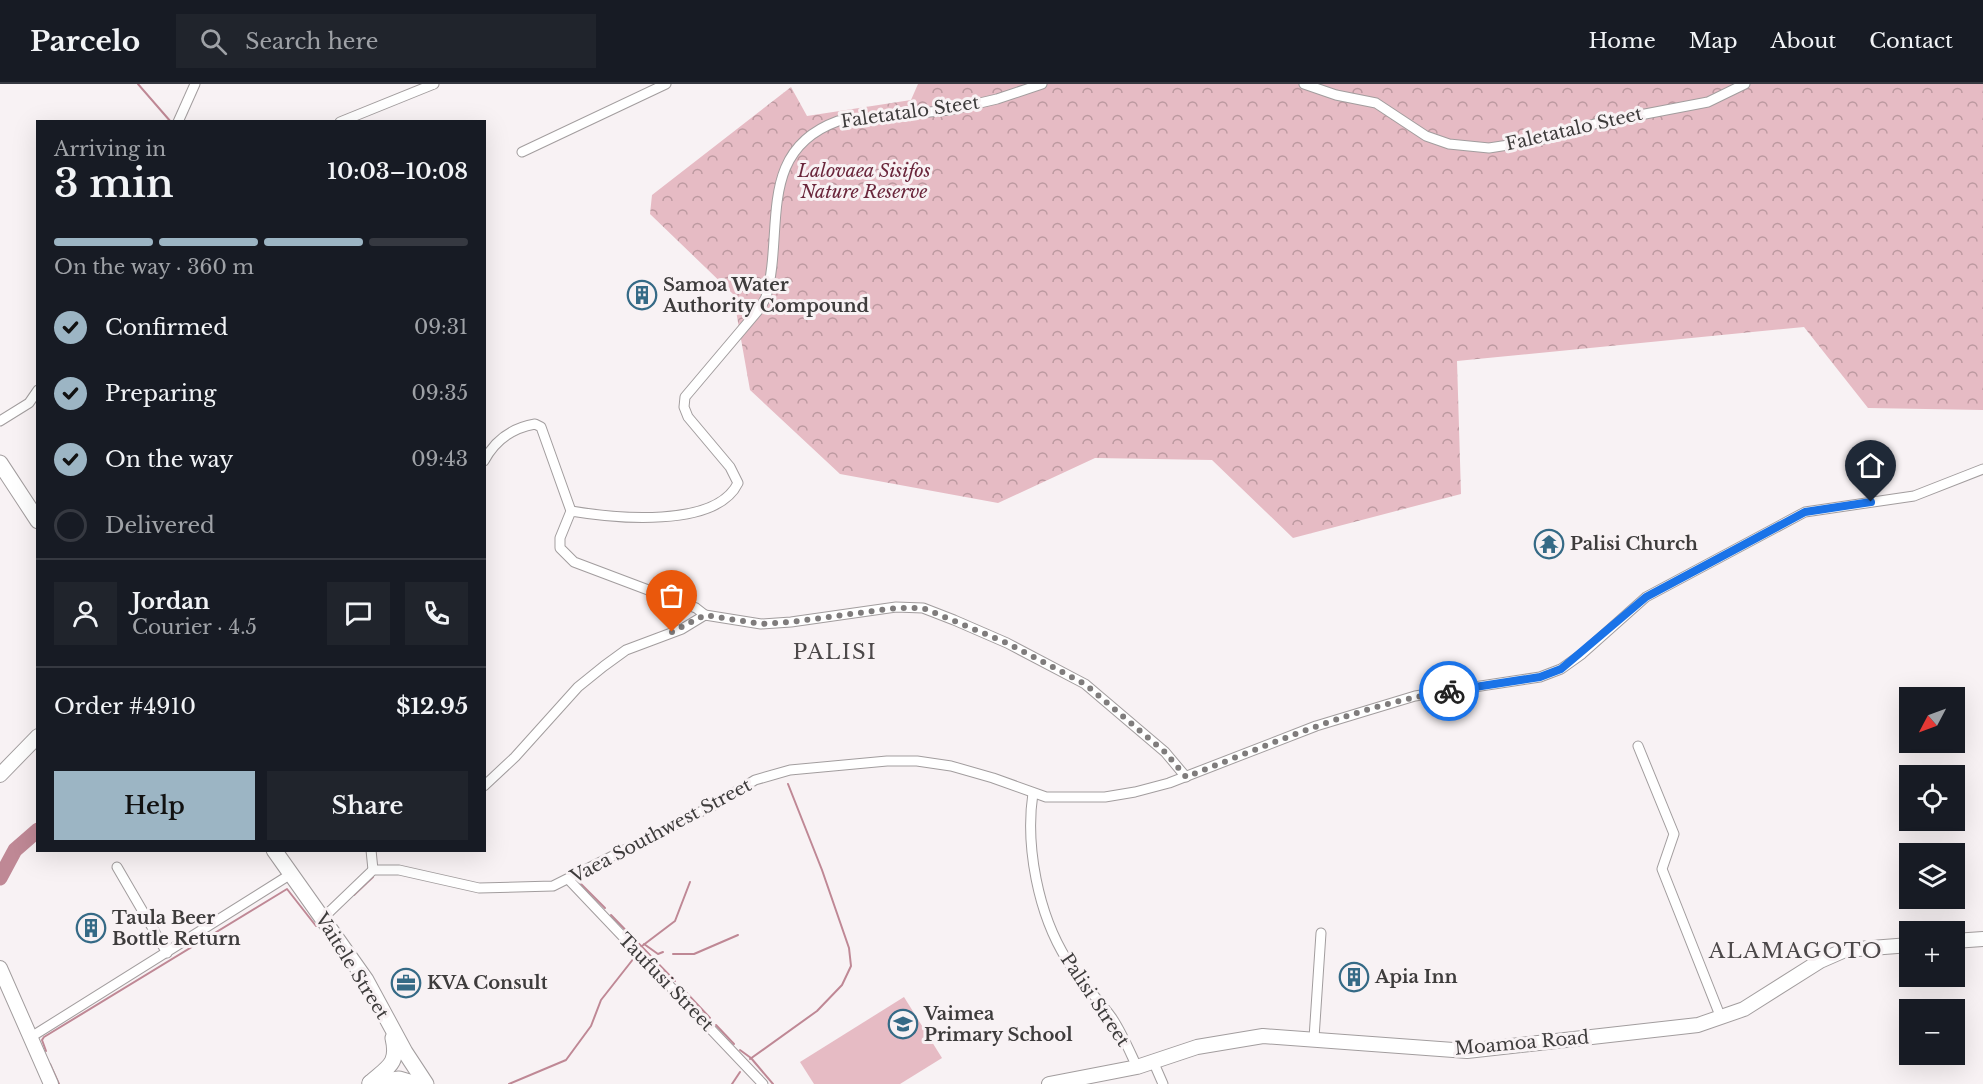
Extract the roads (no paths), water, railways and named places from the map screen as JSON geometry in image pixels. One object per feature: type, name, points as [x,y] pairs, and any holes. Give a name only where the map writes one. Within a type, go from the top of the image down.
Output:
[{"type":"main road","points":[[0,463],[36,517]]},
{"type":"main road","name":"Vaitele Street","points":[[275,852],[366,980],[391,1028],[426,1084]]},
{"type":"main road","points":[[368,1083],[392,1065],[395,1058],[391,1028]]},
{"type":"main road","points":[[368,1083],[412,1063]]},
{"type":"main road","points":[[368,1083],[399,1079],[416,1084]]},
{"type":"street","points":[[179,120],[195,84]]},
{"type":"street","points":[[345,120],[434,84]]},
{"type":"street","points":[[522,152],[666,84]]},
{"type":"street","name":"Faletatalo Steet","points":[[571,511],[615,518],[677,515],[722,503],[734,491],[738,483],[734,475],[688,417],[684,407],[685,397],[766,297],[780,180],[785,163],[805,139],[822,127],[838,121],[950,110],[996,99],[1042,84]]},
{"type":"street","name":"Faletatalo Steet","points":[[1304,84],[1336,95],[1376,103],[1426,136],[1449,144],[1489,148],[1540,140],[1598,123],[1708,102],[1745,84]]},
{"type":"street","points":[[0,421],[28,403],[36,393]]},
{"type":"street","points":[[486,458],[500,440],[513,430],[535,424],[541,427],[571,511],[560,538],[560,548],[566,556],[601,574],[696,608],[705,615],[761,624],[896,608],[923,608],[1007,643],[1085,684],[1165,752],[1186,777]]},
{"type":"street","name":"Vaea Southwest Street","points":[[374,870],[399,870],[479,888],[553,886],[569,880],[716,804],[755,780],[790,770],[887,761],[917,761],[951,766],[1046,797],[1105,797],[1186,777],[1316,726],[1415,696],[1540,677],[1561,669],[1646,597],[1805,512],[1914,496],[1983,469]]},
{"type":"street","points":[[486,784],[515,757],[578,687],[604,666],[626,650],[682,628],[705,615]]},
{"type":"street","points":[[0,775],[36,738]]},
{"type":"street","points":[[1638,746],[1674,834],[1662,869],[1720,1018]]},
{"type":"street","name":"Palisi Street","points":[[1033,793],[1030,814],[1038,879],[1053,932],[1067,961],[1111,1017],[1137,1067]]},
{"type":"street","points":[[323,918],[374,870],[371,852]]},
{"type":"street","points":[[117,867],[167,953]]},
{"type":"street","points":[[31,1037],[291,874]]},
{"type":"street","name":"Taufusi Street","points":[[569,880],[763,1084]]},
{"type":"street","points":[[1314,1038],[1321,933]]},
{"type":"street","points":[[1965,940],[1983,939]]},
{"type":"street","name":"Moamoa Road","points":[[1049,1084],[1137,1067],[1197,1047],[1251,1037],[1314,1038],[1467,1051],[1698,1025],[1744,1009],[1820,961],[1845,950],[1899,946]]},
{"type":"street","points":[[0,968],[51,1084]]},
{"type":"street","points":[[1153,1061],[1163,1084]]},
{"type":"waterway","points":[[138,84],[169,120]]},
{"type":"waterway","points":[[750,1059],[817,1011],[842,985],[851,966],[849,948],[822,870],[788,784]]},
{"type":"waterway","points":[[0,878],[15,850],[36,832]]},
{"type":"waterway","points":[[354,895],[373,877]]},
{"type":"waterway","points":[[642,946],[675,921],[690,882]]},
{"type":"waterway","points":[[581,884],[605,908]]},
{"type":"waterway","points":[[46,1051],[42,1040],[44,1037],[287,889],[316,926],[320,923]]},
{"type":"waterway","points":[[611,915],[675,981]]},
{"type":"waterway","points":[[673,954],[694,954],[738,935]]},
{"type":"waterway","points":[[644,944],[658,954],[663,952]]},
{"type":"waterway","points":[[509,1084],[566,1060],[591,1026],[601,1000],[634,958]]},
{"type":"waterway","points":[[682,988],[710,1018]]},
{"type":"waterway","points":[[716,1025],[734,1044]]},
{"type":"waterway","points":[[740,1050],[751,1058],[773,1084]]},
{"type":"waterway","points":[[50,1064],[59,1084]]},
{"type":"waterway","points":[[732,1084],[740,1072]]},
{"type":"place","name":"Samoa Water Authority Compound","points":[[642,295]]},
{"type":"place","name":"Palisi Church","points":[[1549,544]]},
{"type":"place","name":"Taula Beer Bottle Return","points":[[91,928]]},
{"type":"place","name":"Apia Inn","points":[[1354,977]]},
{"type":"place","name":"KVA Consult","points":[[406,983]]},
{"type":"place","name":"Vaimea Primary School","points":[[903,1024]]},
{"type":"district","name":"PALISI","points":[[835,652]]},
{"type":"district","name":"ALAMAGOTO","points":[[1796,951]]},
{"type":"park label","name":"Lalovaea Sisifos Nature Reserve","points":[[864,181]]}]
